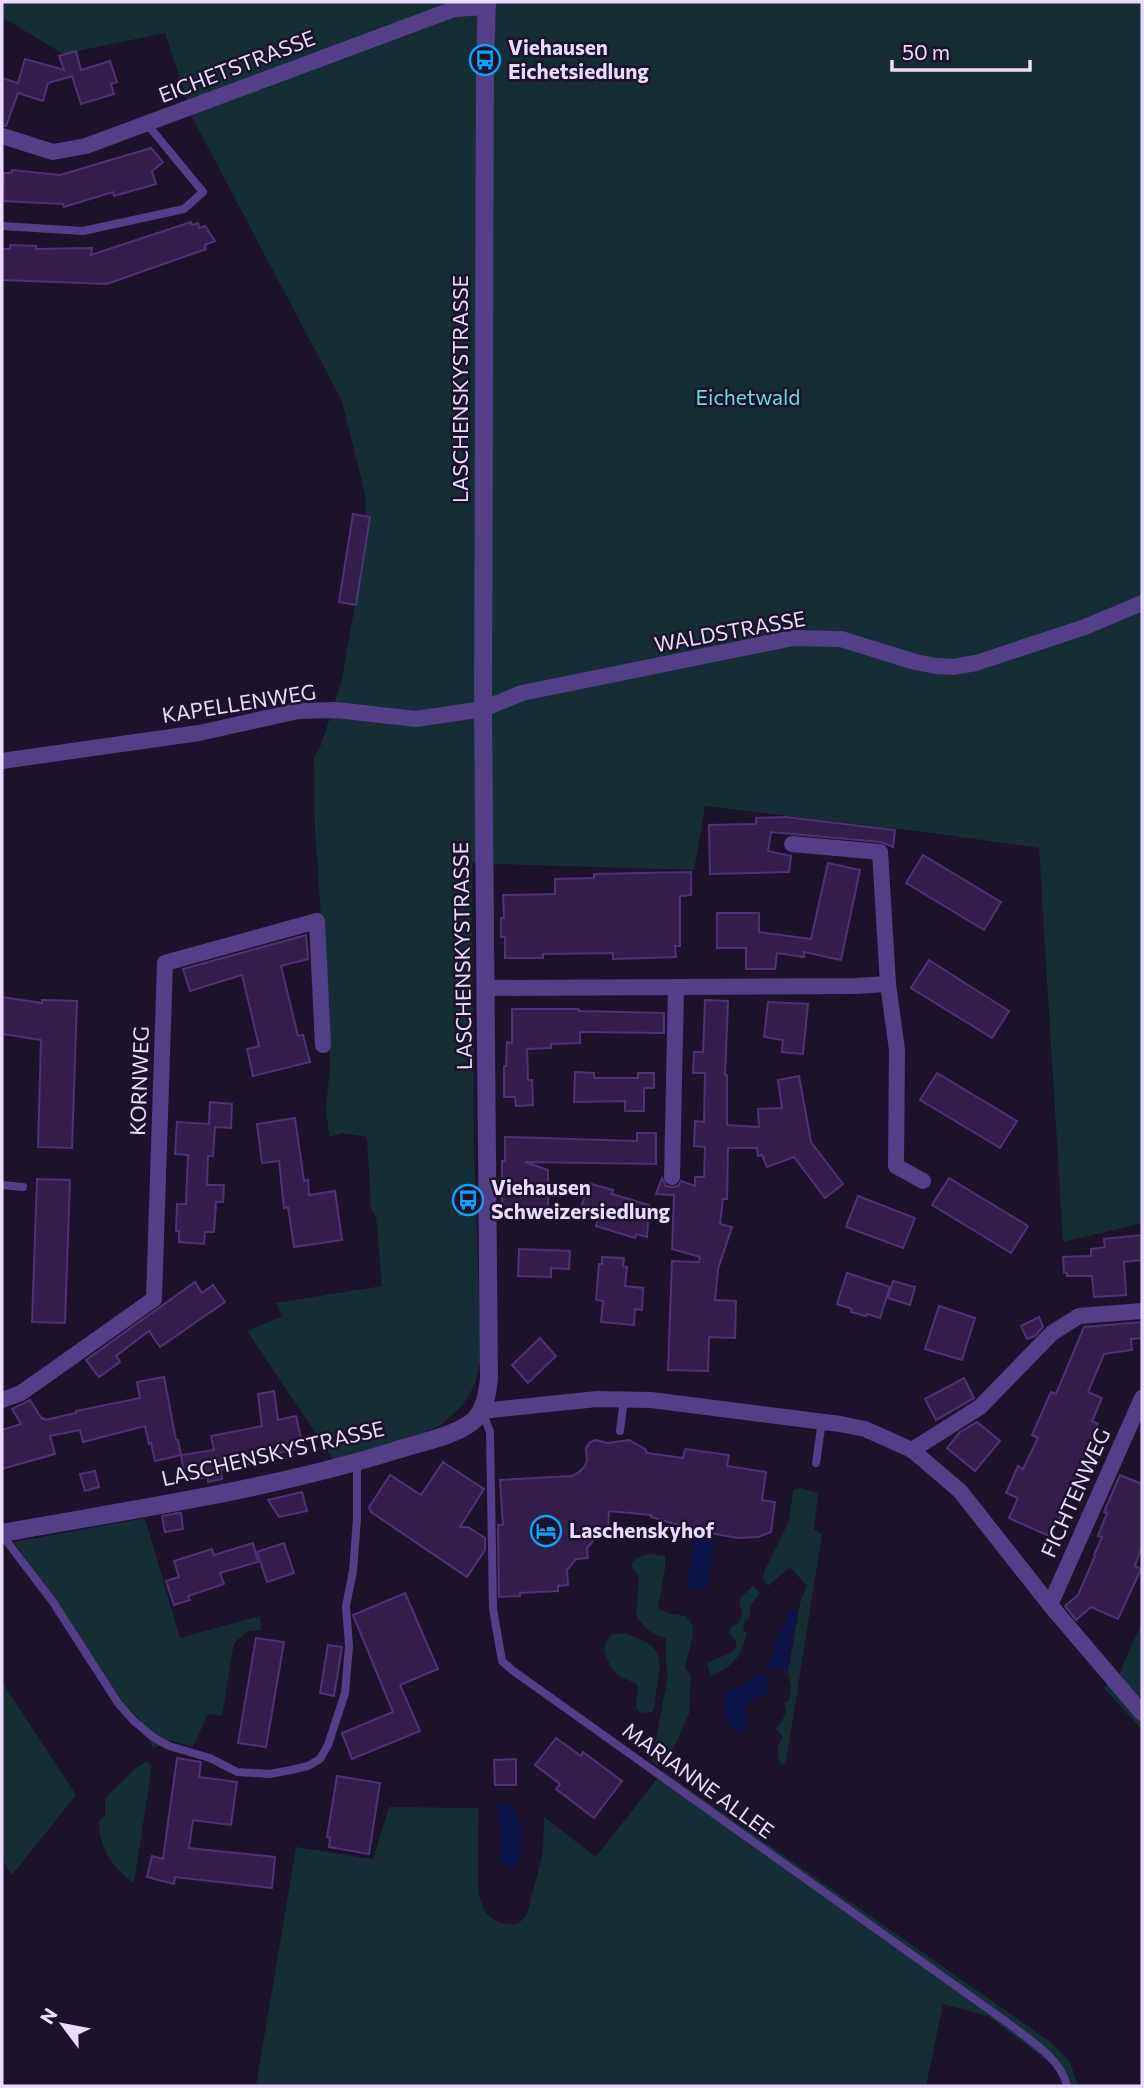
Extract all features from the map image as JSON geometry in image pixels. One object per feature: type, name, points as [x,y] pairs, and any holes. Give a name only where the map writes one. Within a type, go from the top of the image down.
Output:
[{"type":"street","name":"EICHETSTRASSE","points":[[2,136],[53,152],[86,146],[454,9],[487,4]]},
{"type":"street","name":"LASCHENSKYSTRASSE","points":[[2,1534],[195,1498],[357,1461],[458,1429],[472,1421],[482,1410],[486,1398],[489,1379],[483,709],[487,4]]},
{"type":"street","name":"WALDSTRASSE","points":[[483,709],[522,693],[793,638],[841,639],[915,662],[953,667],[976,663],[1042,641],[1142,603]]},
{"type":"street","name":"KAPELLENWEG","points":[[2,761],[199,733],[298,711],[337,710],[416,719],[483,709]]},
{"type":"street","points":[[792,844],[880,852],[888,984],[897,1050],[896,1166],[923,1181]]},
{"type":"street","name":"KORNWEG","points":[[2,1400],[21,1393],[154,1299],[165,963],[317,921],[323,1045]]},
{"type":"street","points":[[486,988],[888,984]]},
{"type":"street","points":[[672,1177],[677,987]]},
{"type":"street","points":[[912,1450],[980,1407],[1052,1334],[1079,1316],[1142,1311]]},
{"type":"street","name":"FICHTENWEG","points":[[1050,1605],[1142,1398]]},
{"type":"street","points":[[482,1410],[597,1399],[652,1400],[865,1429],[912,1450],[960,1491],[1050,1605],[1142,1713]]},
{"type":"lane","points":[[2,226],[83,230],[184,209],[202,192],[146,124]]},
{"type":"lane","points":[[2,1185],[23,1187]]},
{"type":"lane","points":[[620,1431],[624,1399]]},
{"type":"lane","name":"MARIANNE ALLEE","points":[[482,1410],[491,1432],[493,1609],[502,1661],[1008,2023],[1052,2058],[1067,2086]]},
{"type":"lane","points":[[816,1463],[822,1422]]},
{"type":"lane","points":[[2,1534],[54,1602],[118,1703],[153,1737],[170,1746],[210,1758],[237,1772],[270,1774],[291,1770],[308,1766],[320,1759],[328,1745],[345,1693],[349,1646],[346,1606],[353,1570],[357,1461]]},
{"type":"green space","name":"Eichetwald","points":[[2,2],[1142,2],[1142,1223],[1063,1242],[1039,848],[705,806],[694,870],[472,863],[474,1143],[481,1357],[475,1384],[463,1405],[441,1425],[334,1460],[247,1331],[282,1316],[276,1303],[382,1286],[376,1217],[371,1209],[367,1137],[342,1133],[329,1137],[326,1106],[330,1068],[328,1021],[315,828],[314,757],[321,745],[342,680],[366,540],[365,493],[342,401],[194,121],[165,33],[63,54],[2,17]]},
{"type":"green space","points":[[801,1488],[818,1493],[814,1530],[822,1534],[786,1763],[780,1764],[777,1747],[783,1737],[776,1729],[785,1714],[784,1704],[789,1700],[791,1687],[788,1672],[800,1603],[807,1586],[790,1567],[768,1586],[763,1579],[789,1521],[793,1490]]},
{"type":"green space","points":[[145,1518],[180,1638],[260,1616],[261,1630],[248,1631],[234,1643],[222,1716],[208,1714],[193,1747],[169,1740],[153,1749],[150,1741],[140,1731],[141,1721],[121,1700],[14,1542]]},
{"type":"green space","points":[[649,1554],[665,1556],[658,1608],[667,1613],[686,1616],[693,1626],[685,1667],[691,1677],[689,1714],[673,1749],[657,1765],[652,1761],[668,1675],[666,1638],[649,1630],[636,1616],[639,1575],[632,1568],[636,1559]]},
{"type":"green space","points":[[753,1586],[760,1593],[751,1605],[749,1619],[745,1620],[743,1630],[747,1632],[742,1648],[731,1664],[711,1676],[707,1663],[736,1648],[736,1641],[729,1634],[731,1627],[740,1622],[741,1597]]},
{"type":"green space","points":[[1142,1622],[1142,1730],[1104,1688],[1119,1674]]},
{"type":"green space","points":[[623,1633],[650,1645],[657,1652],[659,1669],[655,1707],[652,1712],[640,1713],[636,1708],[638,1686],[615,1672],[604,1651],[612,1634]]},
{"type":"green space","points":[[2,1682],[76,1795],[12,1875],[2,1860]]},
{"type":"green space","points":[[147,1761],[152,1766],[134,1883],[119,1871],[109,1857],[102,1841],[99,1822],[105,1815],[105,1798]]},
{"type":"green space","points":[[663,1771],[1049,2041],[1070,2062],[1078,2086],[1065,2086],[1055,2067],[988,2016],[943,2004],[926,2086],[256,2086],[296,1847],[373,1859],[389,1807],[479,1808],[478,1883],[482,1904],[486,1913],[494,1919],[518,1924],[527,1915],[543,1852],[544,1817],[596,1857]]},
{"type":"shaded area","points":[[696,1530],[715,1535],[706,1590],[687,1587]]},
{"type":"shaded area","points":[[791,1609],[797,1612],[787,1670],[766,1666],[786,1623],[787,1614]]},
{"type":"shaded area","points":[[762,1672],[769,1679],[766,1695],[748,1704],[744,1732],[735,1730],[729,1725],[727,1718],[724,1700],[726,1692],[742,1686]]},
{"type":"shaded area","points":[[512,1804],[522,1835],[515,1868],[499,1860],[502,1842],[497,1805]]},
{"type":"building","points":[[76,51],[81,70],[110,61],[117,82],[111,84],[114,94],[81,104],[72,76],[48,83],[43,101],[18,93],[6,126],[2,126],[2,78],[18,83],[25,59],[64,70],[59,56]]},
{"type":"building","points":[[151,148],[163,162],[152,171],[156,184],[114,196],[113,192],[64,207],[63,204],[3,201],[4,173],[11,173],[12,170],[60,175]]},
{"type":"building","points":[[191,222],[192,225],[198,223],[199,228],[205,226],[215,241],[205,245],[206,249],[107,284],[2,280],[2,249],[10,249],[10,245],[36,246],[36,249],[92,248],[91,255]]},
{"type":"building","points":[[353,514],[370,517],[356,605],[339,602]]},
{"type":"building","points":[[786,817],[895,830],[893,847],[881,842],[771,832],[768,851],[791,856],[789,872],[710,874],[709,825],[756,824],[756,818]]},
{"type":"building","points":[[923,855],[1001,902],[984,930],[906,883]]},
{"type":"building","points":[[828,863],[860,870],[841,960],[804,952],[804,957],[777,953],[775,969],[746,969],[746,948],[717,948],[717,913],[759,913],[759,932],[811,939]]},
{"type":"building","points":[[691,872],[691,895],[680,896],[680,946],[675,946],[676,957],[613,959],[613,953],[543,954],[543,958],[505,958],[505,937],[501,937],[503,895],[555,894],[555,879],[594,878],[594,874]]},
{"type":"building","points":[[306,935],[308,959],[281,966],[298,1036],[303,1035],[310,1062],[253,1076],[247,1049],[259,1046],[242,975],[190,991],[183,969]]},
{"type":"building","points":[[929,960],[1009,1011],[992,1038],[911,988]]},
{"type":"building","points":[[2,997],[42,1003],[42,1000],[77,1001],[72,1148],[38,1147],[41,1040],[2,1034]]},
{"type":"building","points":[[705,1000],[728,1001],[725,1075],[727,1125],[759,1127],[758,1109],[782,1108],[778,1080],[799,1076],[811,1142],[843,1184],[825,1198],[794,1157],[767,1167],[762,1155],[758,1156],[757,1148],[728,1148],[727,1199],[723,1199],[720,1224],[732,1227],[718,1269],[715,1300],[736,1301],[735,1338],[709,1337],[708,1371],[668,1370],[672,1261],[699,1262],[700,1257],[672,1249],[674,1195],[656,1194],[662,1178],[666,1186],[672,1187],[678,1186],[681,1181],[695,1186],[695,1177],[704,1177],[705,1147],[694,1146],[695,1121],[704,1122],[705,1073],[693,1073],[694,1052],[703,1052]]},
{"type":"building","points":[[768,1002],[808,1004],[803,1054],[782,1052],[783,1040],[764,1037]]},
{"type":"building","points":[[512,1009],[664,1013],[664,1033],[580,1032],[580,1043],[551,1044],[551,1048],[527,1049],[528,1080],[532,1080],[533,1105],[516,1106],[515,1097],[504,1097],[507,1042],[512,1043]]},
{"type":"building","points":[[575,1072],[594,1073],[594,1078],[638,1078],[638,1073],[654,1073],[654,1088],[644,1088],[644,1111],[625,1111],[625,1101],[574,1102]]},
{"type":"building","points":[[937,1073],[1017,1121],[1000,1148],[920,1100]]},
{"type":"building","points":[[210,1102],[232,1104],[231,1128],[215,1127],[213,1156],[208,1156],[207,1185],[224,1185],[223,1202],[216,1202],[214,1232],[205,1232],[204,1244],[179,1242],[179,1231],[176,1231],[177,1204],[186,1204],[188,1155],[175,1154],[177,1122],[209,1124]]},
{"type":"building","points":[[295,1118],[304,1181],[308,1180],[309,1195],[335,1191],[342,1240],[294,1247],[288,1207],[284,1208],[279,1161],[262,1163],[257,1124]]},
{"type":"building","points":[[637,1133],[656,1133],[656,1164],[525,1162],[548,1170],[548,1211],[502,1210],[505,1137],[637,1141]]},
{"type":"building","points":[[949,1178],[1028,1226],[1011,1253],[932,1205]]},
{"type":"building","points":[[37,1179],[70,1180],[65,1323],[32,1322]]},
{"type":"building","points":[[588,1183],[613,1190],[612,1194],[649,1205],[647,1237],[636,1234],[635,1238],[596,1226],[600,1211],[582,1205]]},
{"type":"building","points":[[858,1196],[915,1218],[903,1248],[846,1227]]},
{"type":"building","points":[[1142,1235],[1142,1260],[1124,1262],[1126,1295],[1094,1297],[1092,1276],[1067,1276],[1067,1273],[1064,1273],[1063,1257],[1091,1256],[1091,1249],[1105,1247],[1104,1239]]},
{"type":"building","points":[[519,1249],[570,1251],[569,1269],[551,1268],[551,1277],[518,1276]]},
{"type":"building","points":[[602,1257],[624,1258],[623,1266],[627,1267],[625,1286],[643,1288],[642,1310],[635,1309],[634,1325],[601,1322],[603,1301],[596,1300]]},
{"type":"building","points":[[847,1273],[890,1287],[880,1318],[851,1312],[852,1309],[837,1304]]},
{"type":"building","points":[[893,1281],[915,1287],[910,1305],[888,1298]]},
{"type":"building","points":[[195,1282],[202,1293],[213,1285],[225,1302],[160,1347],[149,1331],[116,1356],[120,1362],[99,1377],[86,1360]]},
{"type":"building","points":[[939,1306],[975,1318],[962,1360],[925,1349]]},
{"type":"building","points":[[1039,1317],[1043,1327],[1035,1336],[1027,1339],[1021,1326]]},
{"type":"building","points":[[1142,1322],[1142,1338],[1131,1339],[1132,1350],[1104,1354],[1088,1392],[1102,1398],[1092,1421],[1098,1424],[1087,1449],[1098,1453],[1092,1470],[1082,1466],[1051,1537],[1009,1518],[1018,1498],[1006,1493],[1018,1466],[1023,1469],[1038,1438],[1032,1435],[1051,1392],[1056,1394],[1084,1327]]},
{"type":"building","points":[[540,1338],[556,1356],[528,1383],[512,1365]]},
{"type":"building","points":[[164,1377],[181,1455],[155,1461],[145,1426],[83,1442],[80,1430],[50,1436],[55,1454],[2,1469],[2,1430],[21,1424],[12,1409],[30,1400],[45,1420],[140,1398],[137,1382]]},
{"type":"building","points":[[964,1378],[974,1398],[936,1420],[925,1399]]},
{"type":"building","points":[[274,1391],[278,1420],[296,1416],[303,1447],[268,1456],[269,1460],[221,1470],[222,1479],[208,1482],[208,1477],[185,1481],[181,1455],[214,1450],[211,1436],[262,1426],[258,1394]]},
{"type":"building","points":[[977,1422],[1000,1441],[975,1471],[947,1448],[960,1432]]},
{"type":"building","points":[[596,1440],[607,1443],[629,1440],[647,1453],[683,1458],[685,1449],[729,1455],[727,1466],[766,1472],[762,1500],[775,1502],[771,1532],[758,1537],[738,1538],[699,1531],[651,1515],[609,1511],[608,1527],[587,1548],[588,1558],[576,1559],[567,1570],[568,1585],[558,1586],[558,1591],[499,1597],[498,1525],[503,1525],[500,1480],[572,1476],[585,1466],[586,1448],[590,1442]]},
{"type":"building","points":[[443,1462],[484,1489],[460,1527],[468,1527],[485,1538],[485,1550],[467,1577],[371,1512],[369,1507],[390,1475],[421,1495]]},
{"type":"building","points":[[95,1471],[99,1487],[85,1491],[80,1474]]},
{"type":"building","points":[[1120,1475],[1142,1484],[1142,1545],[1135,1566],[1141,1569],[1118,1619],[1091,1607],[1076,1620],[1065,1606],[1078,1595],[1095,1556],[1102,1537],[1098,1536],[1107,1513],[1104,1512]]},
{"type":"building","points":[[302,1492],[307,1511],[279,1517],[268,1500]]},
{"type":"building","points":[[181,1513],[183,1529],[165,1532],[162,1516]]},
{"type":"building","points":[[253,1543],[258,1562],[220,1573],[224,1584],[188,1596],[190,1600],[174,1605],[166,1581],[179,1577],[174,1561],[212,1549],[214,1555]]},
{"type":"building","points":[[284,1543],[294,1573],[267,1582],[257,1552]]},
{"type":"building","points":[[405,1593],[438,1669],[400,1685],[420,1731],[352,1759],[342,1733],[393,1712],[353,1615]]},
{"type":"building","points":[[256,1638],[284,1642],[266,1747],[238,1743]]},
{"type":"building","points":[[328,1645],[342,1647],[334,1696],[320,1693]]},
{"type":"building","points":[[556,1738],[581,1756],[583,1752],[622,1781],[594,1818],[556,1789],[560,1784],[535,1765]]},
{"type":"building","points":[[177,1758],[201,1762],[199,1777],[237,1782],[231,1825],[193,1820],[189,1848],[275,1857],[272,1888],[175,1877],[174,1884],[147,1877],[152,1856],[163,1859]]},
{"type":"building","points":[[516,1759],[516,1785],[495,1785],[494,1760]]},
{"type":"building","points":[[337,1776],[380,1783],[369,1854],[329,1847],[330,1838],[327,1837]]},
{"type":"place","name":"Viehausen Eichetsiedlung","points":[[485,60]]},
{"type":"place","name":"Viehausen Schweizersiedlung","points":[[468,1200]]},
{"type":"place","name":"Laschenskyhof","points":[[546,1531]]}]
